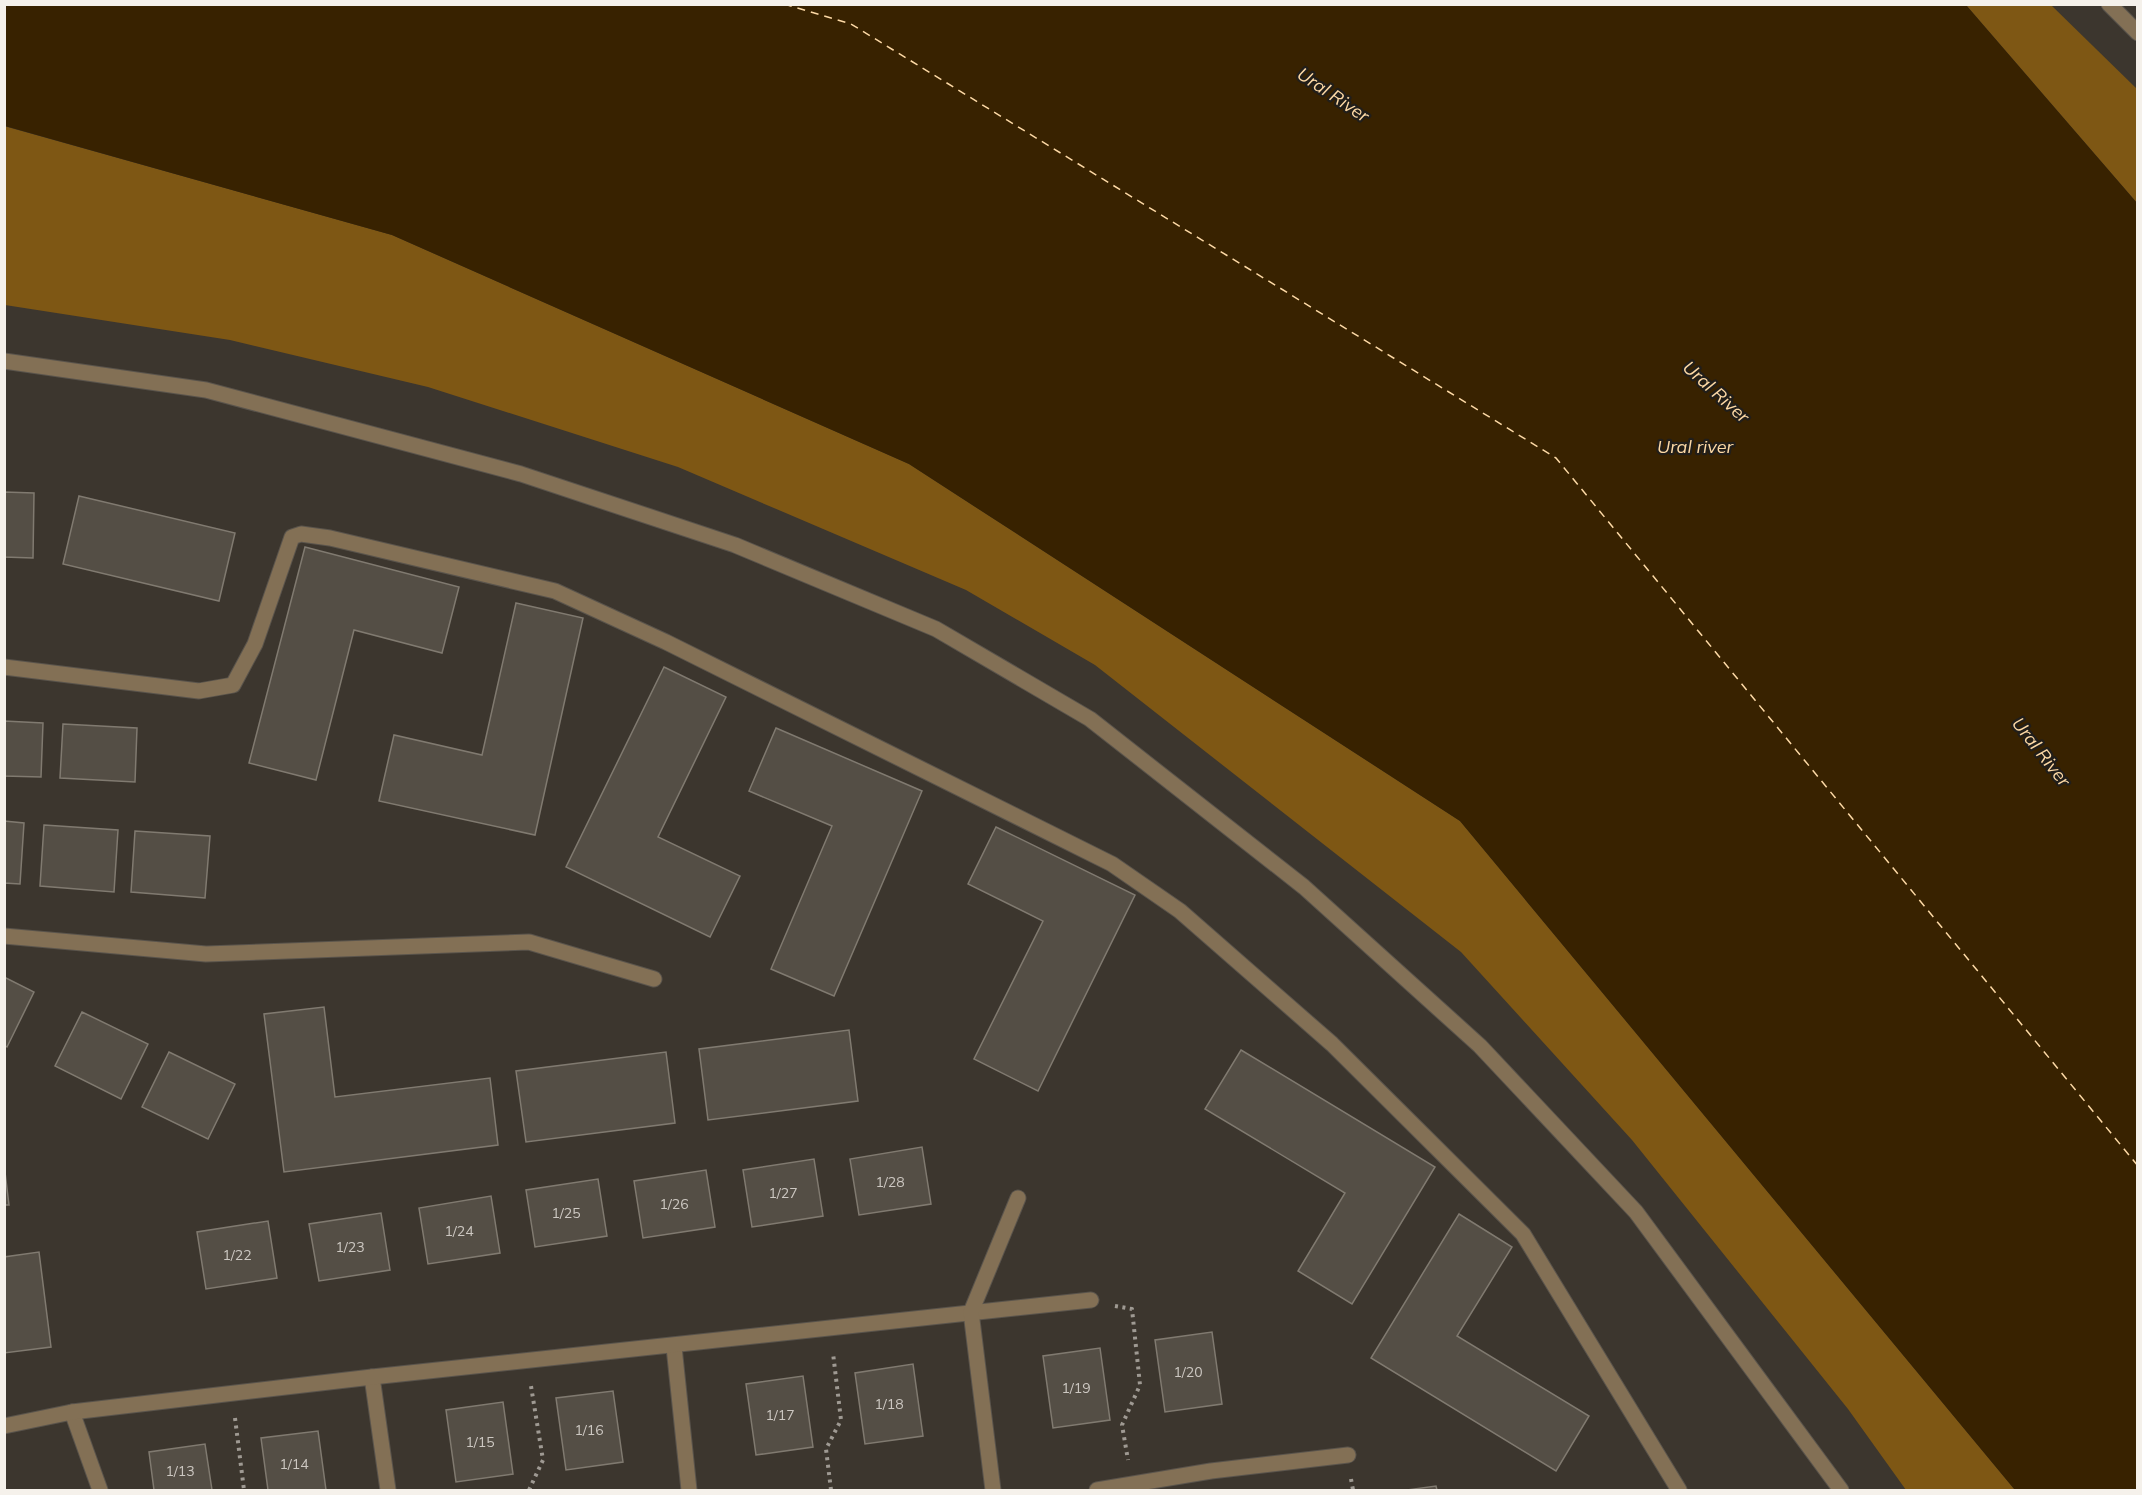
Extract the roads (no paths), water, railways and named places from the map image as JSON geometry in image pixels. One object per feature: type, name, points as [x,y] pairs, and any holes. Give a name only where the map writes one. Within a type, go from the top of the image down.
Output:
[{"type":"street","points":[[2109,4],[2138,33]]},
{"type":"street","points":[[4,361],[206,390],[521,474],[577,492],[735,545],[936,629],[1089,719],[1304,887],[1480,1046],[1636,1212],[1841,1491]]},
{"type":"street","points":[[4,667],[200,691],[232,685],[255,644],[292,537],[301,534],[330,538],[555,591],[666,642],[1112,864],[1180,911],[1332,1044],[1524,1234],[1679,1491]]},
{"type":"street","points":[[4,936],[206,954],[529,942],[654,979]]},
{"type":"street","points":[[993,1491],[971,1312],[1018,1198]]},
{"type":"street","points":[[4,1425],[72,1412],[372,1377],[674,1347],[1091,1300]]},
{"type":"street","points":[[674,1347],[689,1491]]},
{"type":"street","points":[[372,1377],[388,1491]]},
{"type":"street","points":[[72,1412],[100,1491]]},
{"type":"street","points":[[1097,1491],[1211,1471],[1348,1455]]},
{"type":"water","name":"Ural river","points":[[4,5],[1966,5],[2137,203],[2137,1490],[2015,1490],[1460,821],[909,464],[392,235],[5,126]]},
{"type":"water label","name":"Ural River","points":[[1333,95]]},
{"type":"water label","name":"Ural River","points":[[1716,392]]},
{"type":"water label","name":"Ural River","points":[[2041,752]]}]
